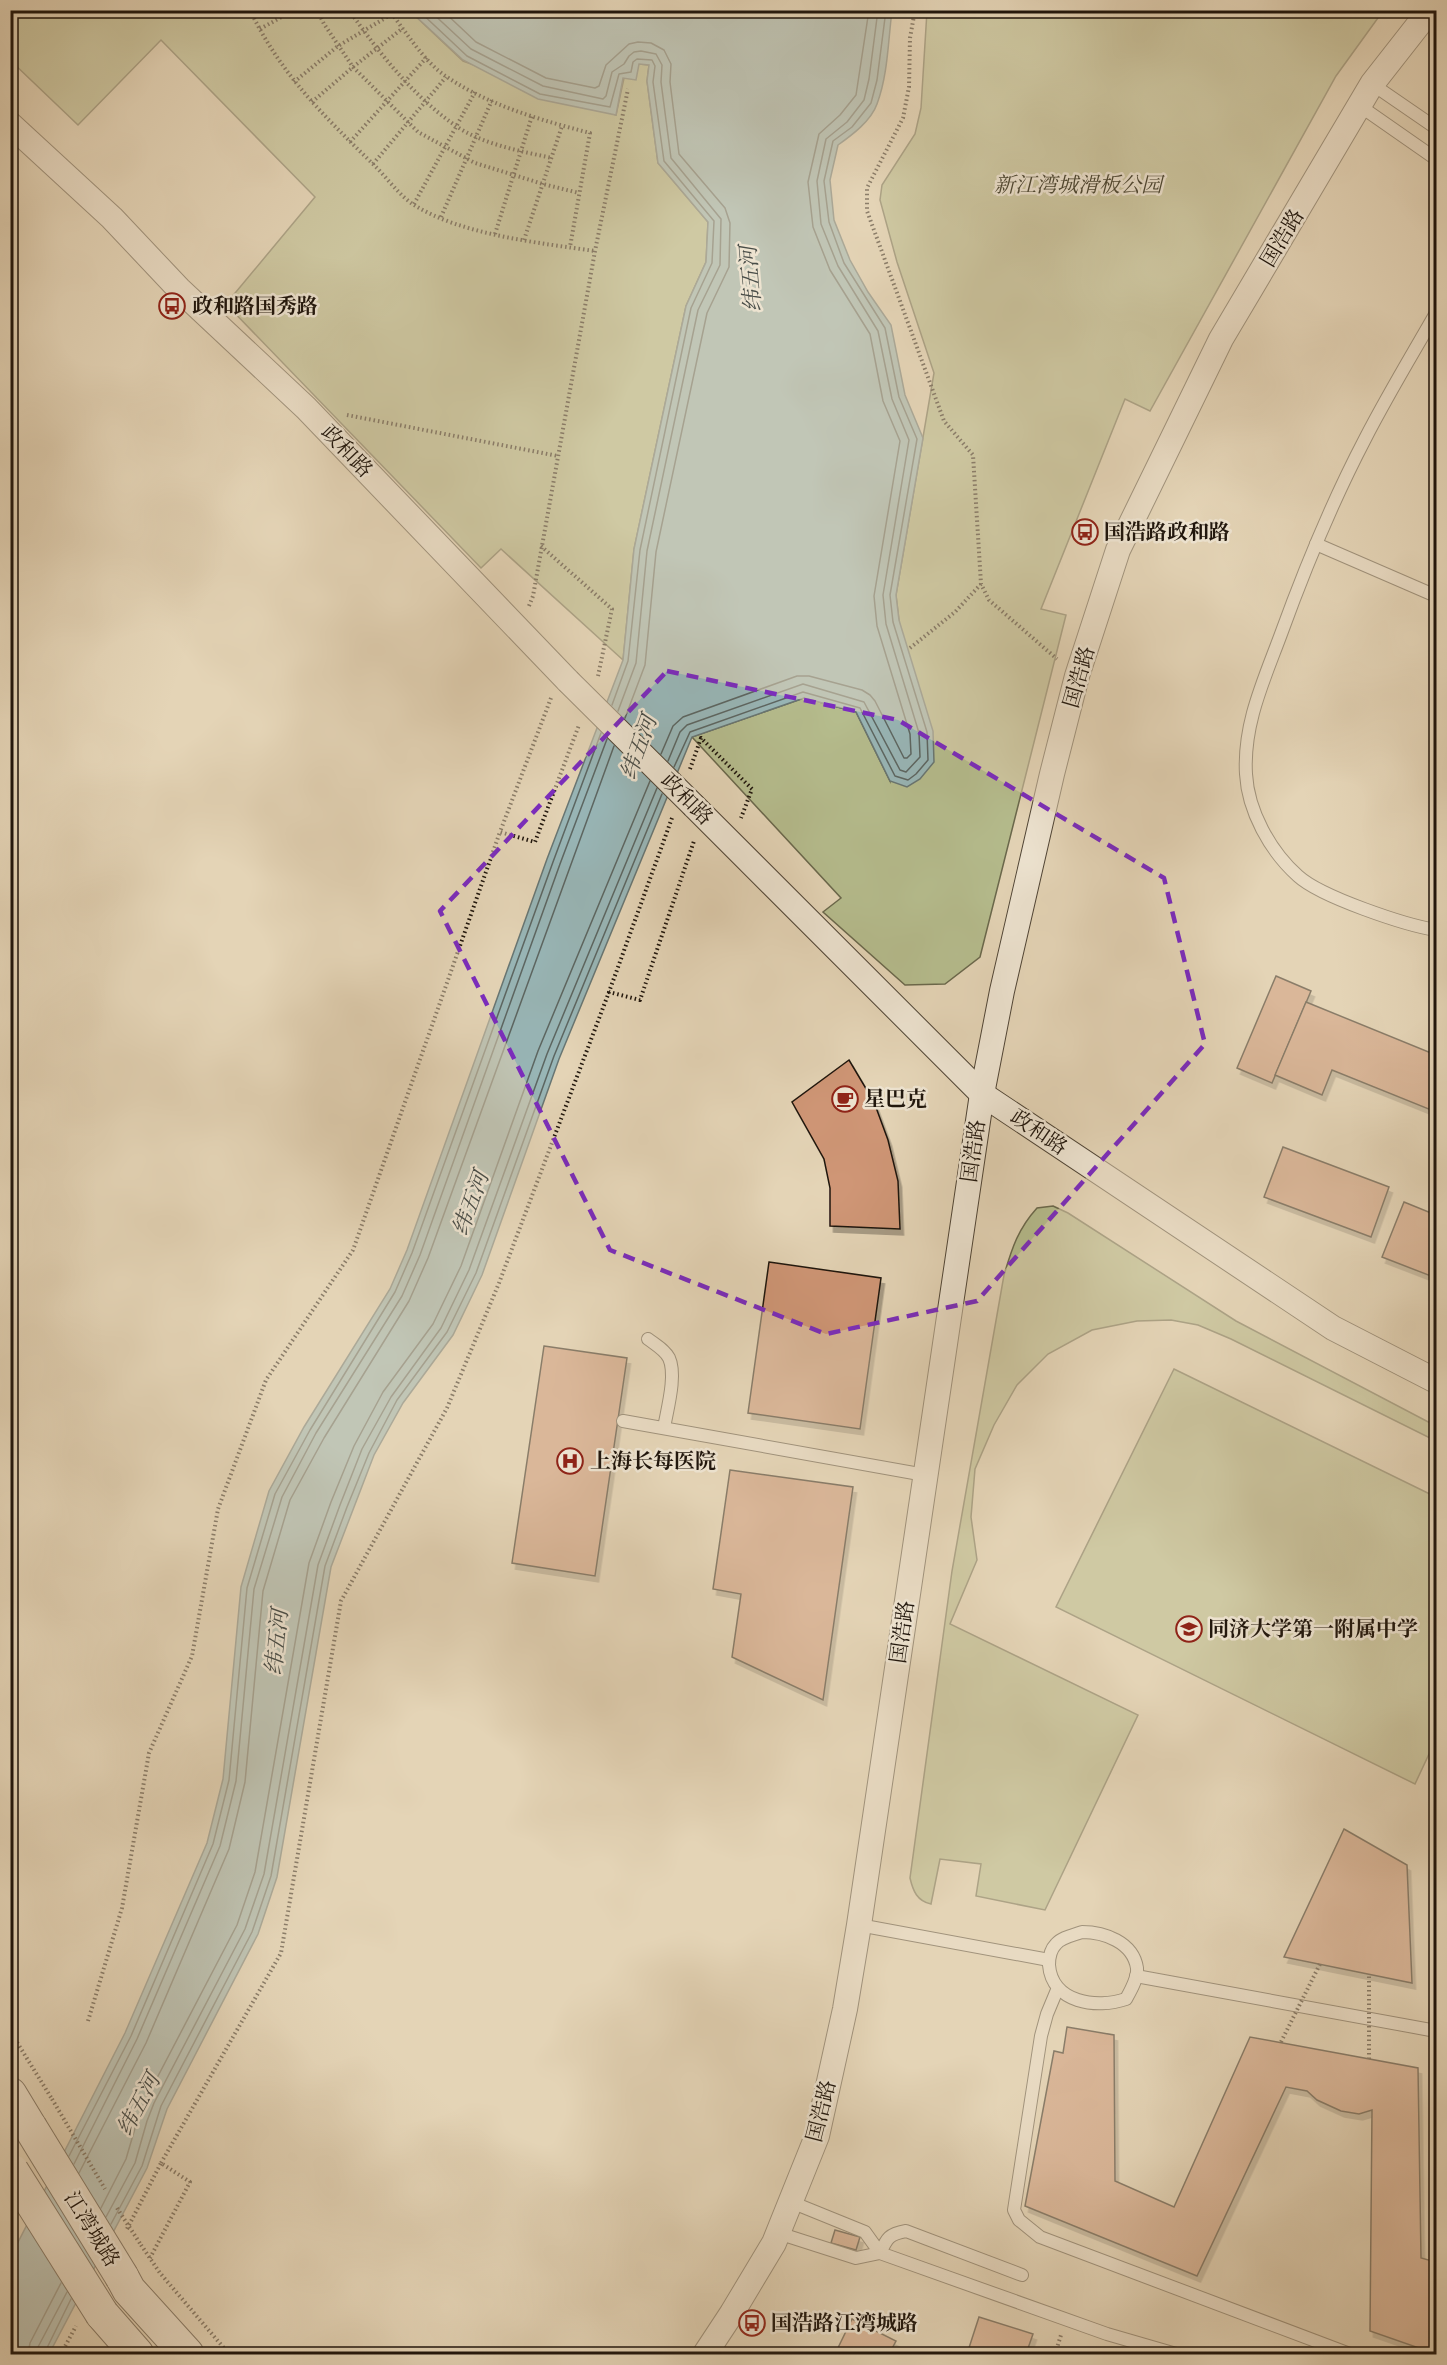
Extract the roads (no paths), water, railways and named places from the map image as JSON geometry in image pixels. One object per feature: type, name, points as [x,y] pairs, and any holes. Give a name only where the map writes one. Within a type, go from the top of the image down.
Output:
[{"type":"street","name":"国浩路","points":[[705,2355],[778,2233],[817,2136],[859,1925],[982,1094],[1002,991],[1077,676],[1118,550],[1221,339],[1372,84],[1430,10]]},
{"type":"street","name":"政和路","points":[[10,124],[112,218],[179,289],[306,408],[690,812],[732,843],[982,1094],[1333,1328],[1437,1381]]},
{"type":"street","name":"江湾城路","points":[[10,2094],[129,2290],[187,2355]]},
{"type":"street","name":"江湾城路","points":[[11,2170],[102,2314],[137,2355]]},
{"type":"lane","points":[[1372,84],[1437,128]]},
{"type":"lane","points":[[1360,106],[1437,159]]},
{"type":"lane","points":[[1437,313],[1364,441],[1316,544],[1256,699],[1246,741],[1246,776],[1252,807],[1263,830],[1283,860],[1299,878],[1323,891],[1383,915],[1419,927],[1437,930]]},
{"type":"lane","points":[[1316,544],[1437,596]]},
{"type":"lane","points":[[648,1339],[669,1359],[672,1375],[664,1428]]},
{"type":"lane","points":[[623,1421],[925,1475]]},
{"type":"lane","points":[[859,1925],[1049,1959]]},
{"type":"lane","points":[[1082,1932],[1094,1932],[1107,1935],[1130,1952],[1137,1968],[1136,1976],[1134,1986],[1126,1999],[1114,2003],[1071,1998],[1058,1990],[1050,1977],[1049,1959],[1057,1942],[1082,1932]]},
{"type":"lane","points":[[1136,1976],[1437,2031]]},
{"type":"lane","points":[[1058,1990],[1047,2013],[1041,2036],[1014,2210],[1019,2220],[1040,2237],[1350,2355]]},
{"type":"lane","points":[[791,2202],[887,2239]]},
{"type":"lane","points":[[880,2253],[887,2239],[906,2231],[1022,2275]]},
{"type":"lane","points":[[865,2232],[880,2253]]},
{"type":"lane","points":[[778,2233],[856,2258],[880,2253],[1107,2334],[1176,2355]]},
{"type":"water","name":"纬五河","points":[[410,11],[892,11],[886,70],[877,104],[866,122],[838,145],[830,180],[834,220],[850,260],[868,292],[891,325],[905,395],[923,438],[896,595],[899,620],[933,731],[934,762],[920,779],[907,787],[890,781],[856,712],[804,698],[692,737],[559,1059],[482,1275],[453,1335],[403,1403],[374,1455],[331,1567],[277,1877],[258,1934],[167,2109],[147,2168],[49,2354],[11,2354],[10,2258],[125,2033],[207,1843],[223,1779],[241,1587],[269,1491],[304,1427],[390,1289],[407,1250],[547,859],[623,660],[634,549],[686,306],[706,262],[708,222],[658,163],[647,81],[649,65],[639,64],[636,80],[623,78],[616,115],[538,99],[463,60]]},
{"type":"place","name":"政和路国秀路","points":[[172,306]]},
{"type":"place","name":"国浩路政和路","points":[[1085,532]]},
{"type":"place","name":"星巴克","points":[[845,1099]]},
{"type":"place","name":"上海长每医院","points":[[570,1461]]},
{"type":"place","name":"同济大学第一附属中学","points":[[1189,1629]]},
{"type":"place","name":"国浩路江湾城路","points":[[752,2323]]},
{"type":"park label","name":"新江湾城滑板公园","points":[[1078,185]]}]
